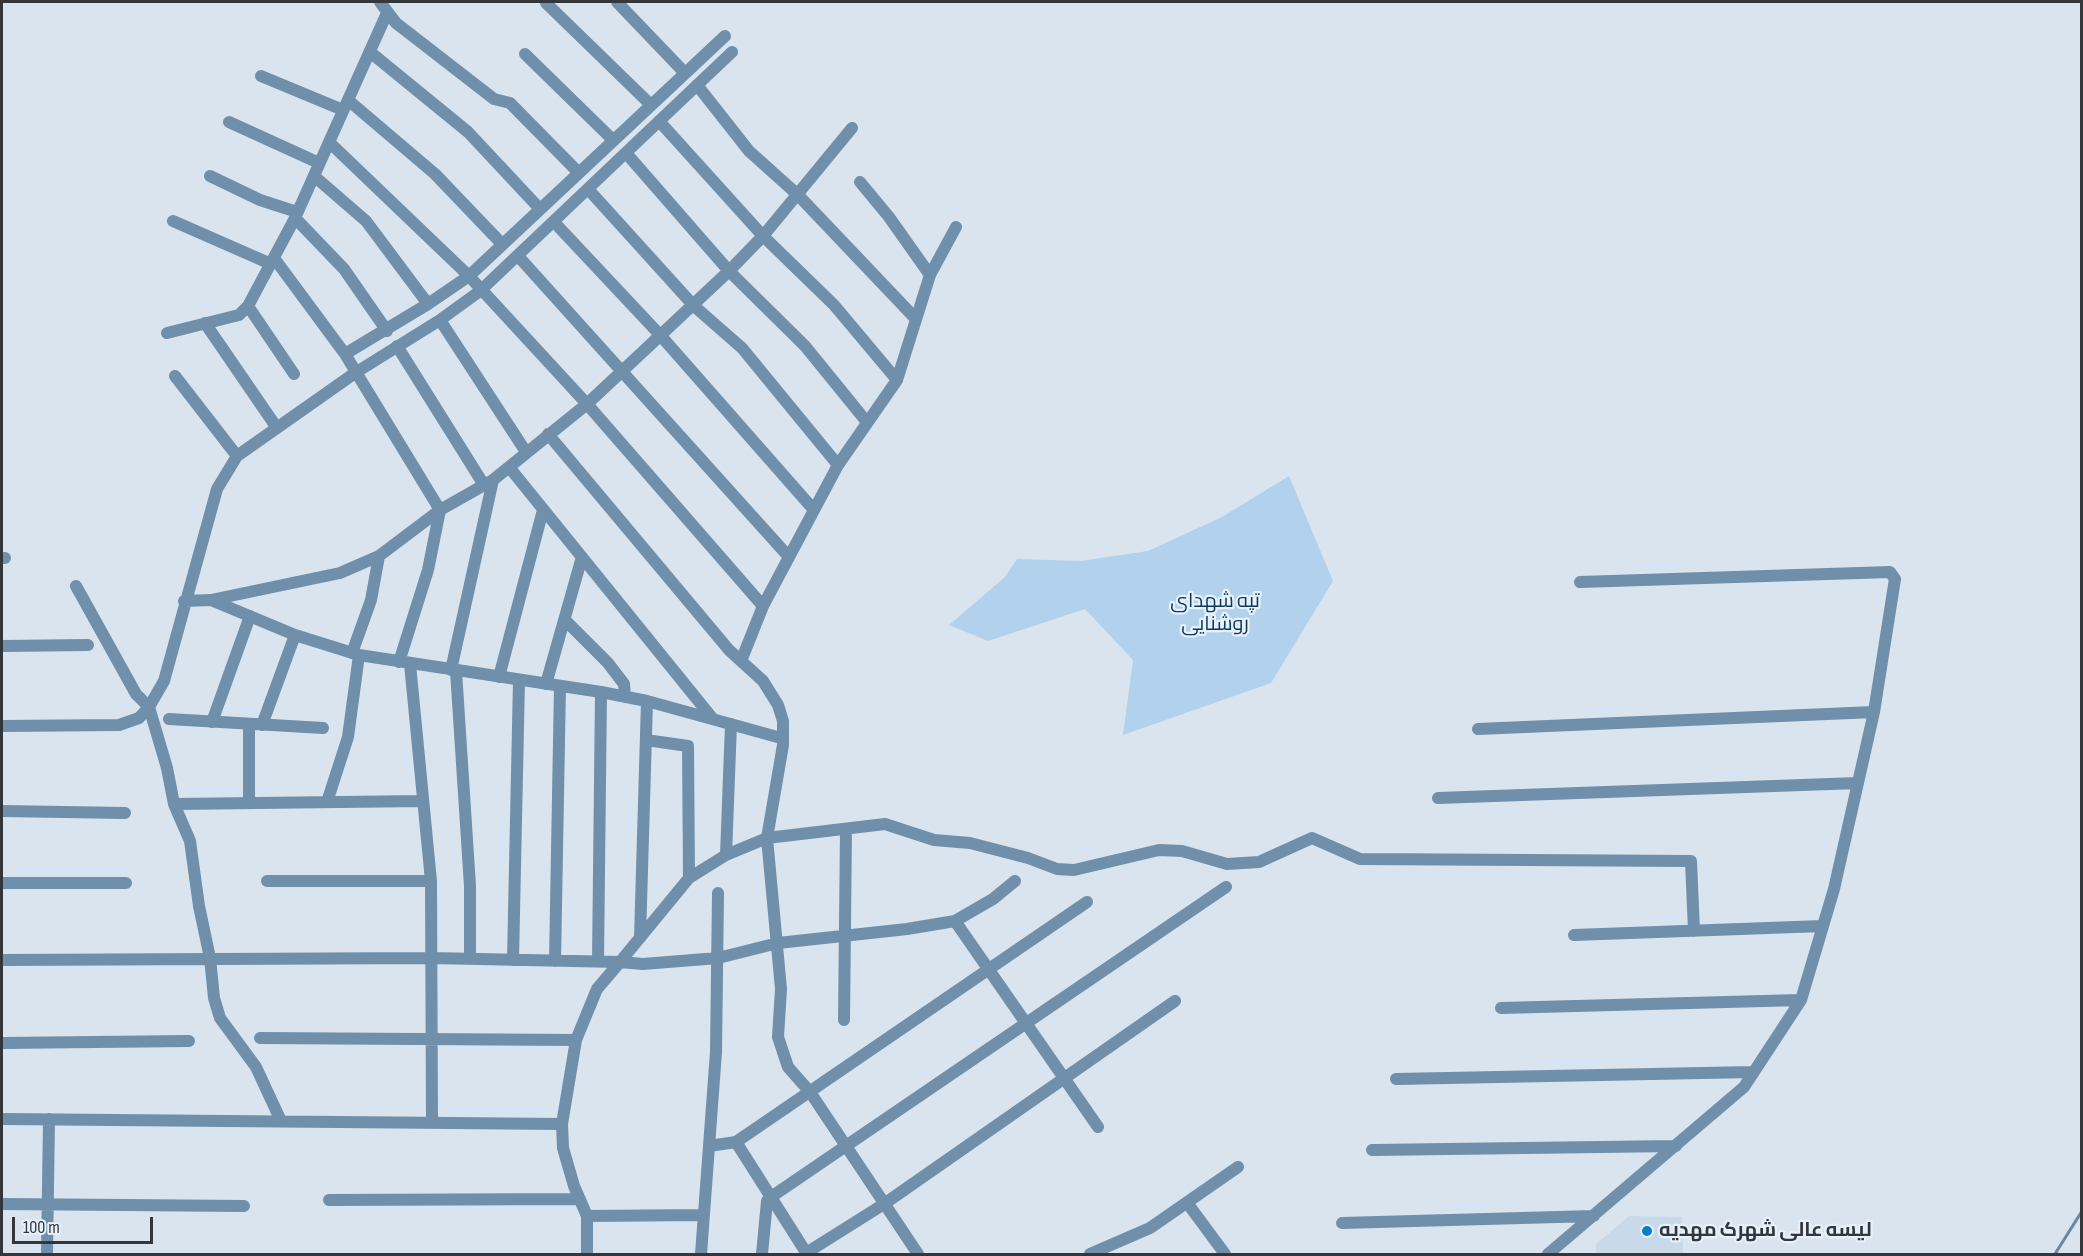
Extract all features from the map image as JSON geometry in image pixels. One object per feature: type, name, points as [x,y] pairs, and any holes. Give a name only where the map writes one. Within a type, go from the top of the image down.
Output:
[{"type":"street","points":[[380,2],[396,23],[494,99],[510,104],[579,173]]},
{"type":"street","points":[[617,2],[684,73]]},
{"type":"street","points":[[546,3],[651,105]]},
{"type":"street","points":[[167,333],[239,315],[248,306],[296,215],[387,13]]},
{"type":"street","points":[[345,354],[387,331],[469,276],[725,36]]},
{"type":"street","points":[[370,52],[468,132],[540,209]]},
{"type":"street","points":[[2,726],[119,725],[139,718],[149,707],[164,681],[184,601],[217,489],[237,456],[355,373],[440,320],[480,291],[732,52]]},
{"type":"street","points":[[525,54],[614,140]]},
{"type":"street","points":[[261,76],[346,105],[435,174],[502,244]]},
{"type":"street","points":[[697,85],[749,151],[798,195],[915,318]]},
{"type":"street","points":[[659,121],[763,236],[834,305],[897,380]]},
{"type":"street","points":[[229,122],[320,163]]},
{"type":"street","points":[[184,601],[211,600],[340,573],[379,556],[440,510],[488,482],[587,404],[694,306],[763,236],[852,128]]},
{"type":"street","points":[[329,142],[469,276],[480,291],[587,404],[763,606]]},
{"type":"street","points":[[626,153],[729,271],[805,346],[866,421]]},
{"type":"street","points":[[210,176],[296,215],[344,268],[387,331]]},
{"type":"street","points":[[314,176],[366,221],[428,304]]},
{"type":"street","points":[[860,182],[889,217],[930,275]]},
{"type":"street","points":[[588,189],[694,306],[742,348],[838,465]]},
{"type":"street","points":[[173,221],[272,261],[345,354],[440,510],[428,570],[404,663],[423,801],[431,881],[432,1123]]},
{"type":"street","points":[[554,222],[661,336],[814,510]]},
{"type":"street","points":[[741,661],[763,606],[838,465],[866,421],[897,380],[930,275],[956,227]]},
{"type":"street","points":[[518,256],[789,557]]},
{"type":"street","points":[[248,306],[294,374]]},
{"type":"street","points":[[440,320],[526,452]]},
{"type":"street","points":[[206,323],[277,428]]},
{"type":"street","points":[[397,346],[488,482],[454,670],[470,886],[470,959]]},
{"type":"street","points":[[175,376],[237,456]]},
{"type":"street","points":[[548,434],[729,650],[763,681],[778,705],[783,722],[781,738],[783,745],[774,810],[768,823],[767,838],[782,989],[778,1037],[788,1067],[810,1092],[918,1254]]},
{"type":"street","points":[[509,467],[713,719]]},
{"type":"street","points":[[499,677],[543,510]]},
{"type":"street","points":[[327,802],[348,736],[356,654],[371,600],[379,556]]},
{"type":"street","points":[[546,684],[582,557]]},
{"type":"street","points":[[1548,1254],[1744,1087],[1801,1000],[1823,926],[1874,712],[1895,579],[1890,572],[1580,582]]},
{"type":"street","points":[[76,586],[136,694],[149,707],[167,768],[174,804],[190,841],[199,906],[217,958],[214,998],[220,1018],[256,1067],[281,1121]]},
{"type":"street","points":[[211,600],[295,635],[356,654],[647,701],[781,738]]},
{"type":"street","points":[[212,722],[250,616]]},
{"type":"street","points":[[565,620],[608,663],[624,684],[625,697]]},
{"type":"street","points":[[262,725],[295,635]]},
{"type":"street","points":[[2,646],[88,645]]},
{"type":"street","points":[[513,960],[519,680]]},
{"type":"street","points":[[555,961],[560,686]]},
{"type":"street","points":[[598,962],[601,692]]},
{"type":"street","points":[[640,938],[647,701]]},
{"type":"street","points":[[1478,729],[1874,712]]},
{"type":"street","points":[[169,719],[323,728]]},
{"type":"street","points":[[249,724],[249,802]]},
{"type":"street","points":[[726,855],[731,724]]},
{"type":"street","points":[[646,741],[688,746],[688,878]]},
{"type":"street","points":[[1438,798],[1858,783]]},
{"type":"street","points":[[174,804],[423,801]]},
{"type":"street","points":[[2,811],[125,813]]},
{"type":"street","points":[[587,1254],[587,1215],[563,1148],[562,1124],[576,1040],[597,989],[688,878],[726,855],[767,838],[885,824],[934,840],[970,843],[1028,858],[1057,869],[1074,870],[1159,850],[1182,851],[1227,864],[1259,862],[1312,838],[1360,860],[1691,861],[1694,931]]},
{"type":"street","points":[[844,1020],[846,829]]},
{"type":"street","points":[[267,881],[431,881]]},
{"type":"street","points":[[2,960],[431,958],[643,964],[718,958],[778,943],[955,921],[993,899],[1015,881]]},
{"type":"street","points":[[2,884],[126,883]]},
{"type":"street","points":[[762,1254],[767,1201],[771,1197],[1226,887]]},
{"type":"street","points":[[701,1254],[716,1052],[718,893]]},
{"type":"street","points":[[709,1146],[736,1142],[1087,902]]},
{"type":"street","points":[[955,921],[1098,1127]]},
{"type":"street","points":[[1574,935],[1823,926]]},
{"type":"street","points":[[1501,1008],[1801,1000]]},
{"type":"street","points":[[736,1142],[806,1254],[884,1204],[1064,1076],[1175,1001]]},
{"type":"street","points":[[260,1038],[576,1040]]},
{"type":"street","points":[[2,1043],[189,1041]]},
{"type":"street","points":[[1396,1079],[1754,1072]]},
{"type":"street","points":[[2,1119],[562,1124]]},
{"type":"street","points":[[47,1254],[49,1119]]},
{"type":"street","points":[[1372,1150],[1676,1146]]},
{"type":"street","points":[[1090,1254],[1150,1228],[1188,1204],[1238,1167]]},
{"type":"street","points":[[329,1200],[580,1199]]},
{"type":"street","points":[[2,1204],[244,1206]]},
{"type":"street","points":[[1188,1204],[1225,1254]]},
{"type":"street","points":[[587,1215],[704,1215]]},
{"type":"street","points":[[1342,1223],[1594,1216]]},
{"type":"shaded area","name":"لیسه عالی شهرک مهدیه","points":[[1629,1216],[1682,1217],[1683,1254],[1596,1254],[1596,1244]]},
{"type":"green space","name":"تپه شهدای روشنایی","points":[[1289,476],[1333,581],[1271,683],[1123,735],[1133,660],[1085,609],[988,641],[949,625],[1005,577],[1017,559],[1081,561],[1148,551],[1222,517]]},
{"type":"waterway","points":[[2055,1254],[2082,1211]]},
{"type":"place","name":"لیسه عالی شهرک مهدیه","points":[[1647,1231]]}]
